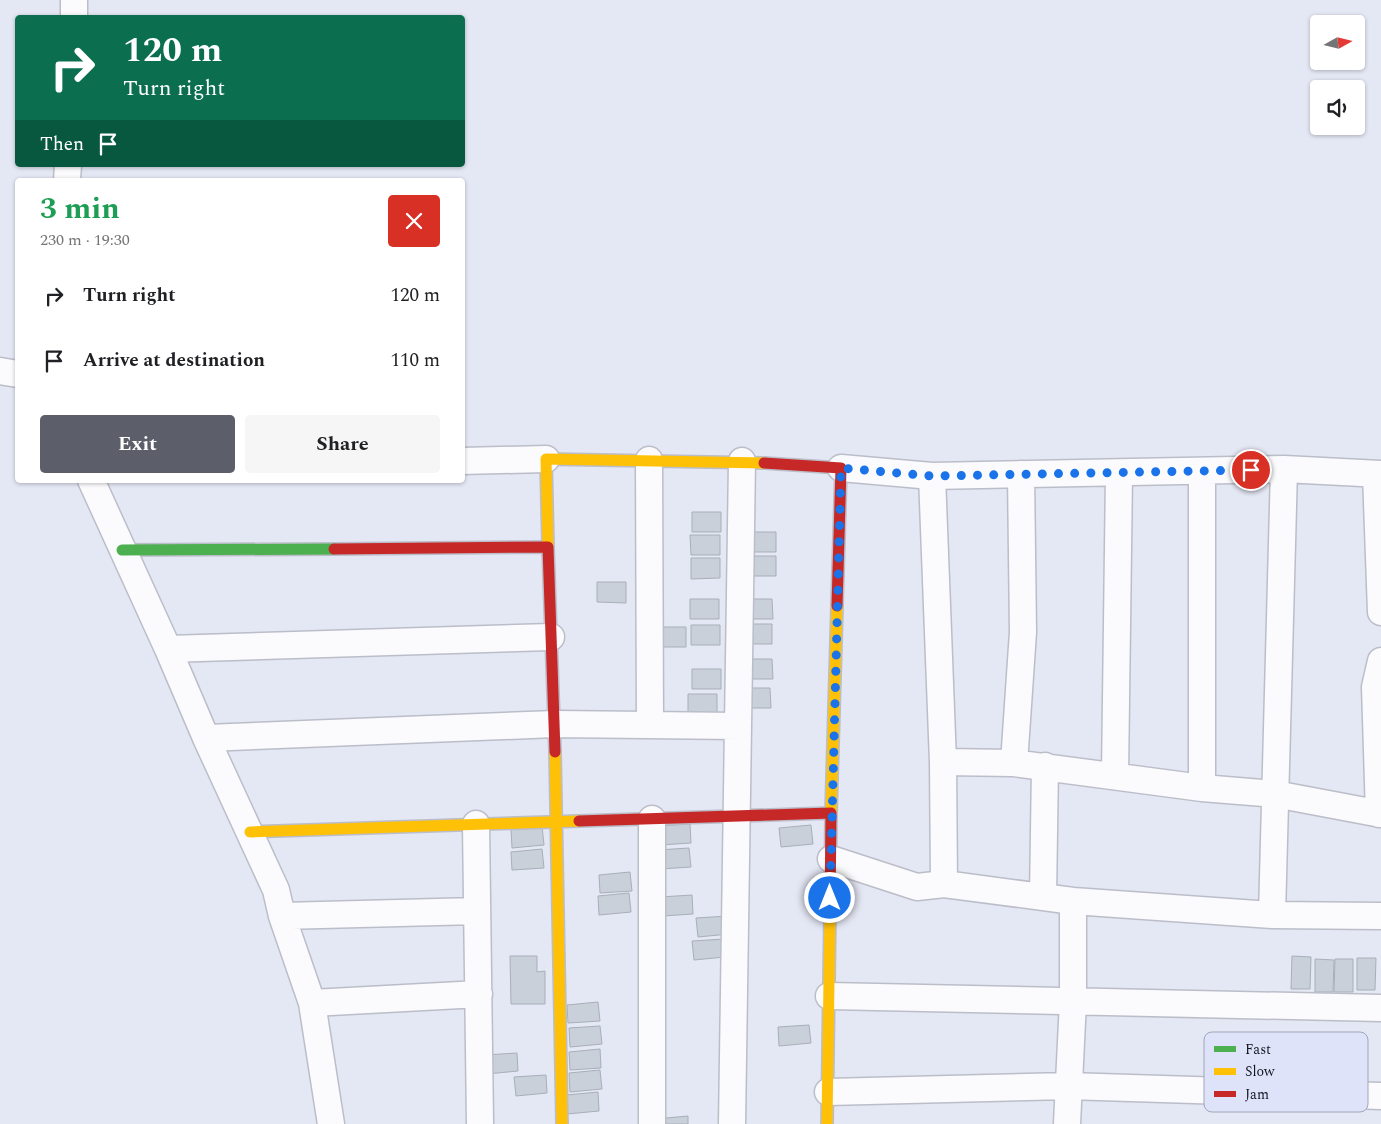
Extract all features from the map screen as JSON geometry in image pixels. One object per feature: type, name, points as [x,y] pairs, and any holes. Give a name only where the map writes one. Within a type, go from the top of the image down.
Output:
[{"type":"street","points":[[74,0],[74,15]]},
{"type":"street","points":[[0,370],[15,373]]},
{"type":"street","points":[[546,459],[555,724],[562,1124]]},
{"type":"street","points":[[465,461],[546,459],[742,461],[932,476],[1284,469],[1378,474],[1381,612]]},
{"type":"street","points":[[649,460],[650,726]]},
{"type":"street","points":[[732,1124],[742,461]]},
{"type":"street","points":[[827,1124],[831,813],[841,468]]},
{"type":"street","points":[[1272,915],[1284,469]]},
{"type":"street","points":[[1202,471],[1202,788]]},
{"type":"street","points":[[1115,776],[1119,472]]},
{"type":"street","points":[[1014,763],[1023,632],[1021,474]]},
{"type":"street","points":[[932,476],[943,762],[944,884]]},
{"type":"street","points":[[92,483],[122,550],[130,562],[206,738],[276,890],[282,916],[312,1003],[331,1124]]},
{"type":"street","points":[[122,550],[548,547]]},
{"type":"street","points":[[168,649],[551,637]]},
{"type":"street","points":[[943,762],[1014,763],[1045,766],[1202,788],[1275,794],[1380,814],[1375,687],[1381,661]]},
{"type":"street","points":[[206,738],[555,724],[737,726]]},
{"type":"street","points":[[1043,897],[1045,766]]},
{"type":"street","points":[[250,832],[831,813]]},
{"type":"street","points":[[652,818],[652,1124]]},
{"type":"street","points":[[476,824],[480,1124]]},
{"type":"street","points":[[831,859],[917,887],[944,884],[1073,901],[1272,915],[1381,916]]},
{"type":"street","points":[[1066,1124],[1073,1001],[1073,901]]},
{"type":"street","points":[[282,916],[478,911]]},
{"type":"street","points":[[312,1003],[479,994]]},
{"type":"street","points":[[829,996],[1381,1008]]},
{"type":"street","points":[[828,1092],[1068,1086],[1204,1090]]},
{"type":"street","points":[[1368,1096],[1381,1096]]},
{"type":"building","points":[[692,512],[721,512],[721,532],[692,532]]},
{"type":"building","points":[[747,532],[776,532],[776,552],[747,552]]},
{"type":"building","points":[[690,535],[720,535],[720,555],[691,555]]},
{"type":"building","points":[[747,556],[776,556],[776,576],[747,576]]},
{"type":"building","points":[[691,558],[720,558],[720,578],[691,579]]},
{"type":"building","points":[[597,582],[626,582],[626,603],[597,602]]},
{"type":"building","points":[[690,599],[719,599],[719,619],[690,619]]},
{"type":"building","points":[[743,599],[772,599],[773,619],[744,619]]},
{"type":"building","points":[[743,624],[772,624],[772,644],[743,644]]},
{"type":"building","points":[[691,625],[720,625],[720,645],[691,645]]},
{"type":"building","points":[[657,627],[686,627],[686,647],[657,647]]},
{"type":"building","points":[[743,659],[772,659],[773,679],[743,679]]},
{"type":"building","points":[[692,669],[721,669],[721,689],[692,689]]},
{"type":"building","points":[[741,688],[770,688],[771,708],[742,708]]},
{"type":"building","points":[[688,694],[717,694],[717,714],[688,714]]},
{"type":"building","points":[[690,824],[691,843],[660,845],[658,826]]},
{"type":"building","points":[[811,825],[813,844],[781,847],[779,828]]},
{"type":"building","points":[[542,826],[544,845],[512,848],[511,829]]},
{"type":"building","points":[[689,848],[691,867],[659,869],[658,850]]},
{"type":"building","points":[[542,849],[544,868],[512,870],[511,852]]},
{"type":"building","points":[[630,872],[632,891],[600,893],[599,875]]},
{"type":"building","points":[[629,893],[631,912],[599,915],[598,896]]},
{"type":"building","points":[[692,895],[693,914],[662,916],[660,897]]},
{"type":"building","points":[[728,916],[729,934],[698,937],[696,918]]},
{"type":"building","points":[[724,939],[725,957],[694,960],[692,941]]},
{"type":"building","points":[[510,956],[537,956],[537,972],[545,971],[545,1004],[511,1004]]},
{"type":"building","points":[[1292,956],[1311,957],[1310,989],[1291,989]]},
{"type":"building","points":[[1357,958],[1376,958],[1375,990],[1357,990]]},
{"type":"building","points":[[1315,959],[1334,960],[1333,992],[1315,992]]},
{"type":"building","points":[[1335,959],[1353,959],[1353,992],[1334,992]]},
{"type":"building","points":[[598,1002],[600,1021],[568,1023],[567,1005]]},
{"type":"building","points":[[809,1025],[811,1043],[779,1046],[778,1027]]},
{"type":"building","points":[[600,1026],[602,1044],[570,1047],[569,1028]]},
{"type":"building","points":[[600,1049],[601,1068],[570,1070],[569,1052]]},
{"type":"building","points":[[517,1053],[518,1071],[487,1074],[485,1055]]},
{"type":"building","points":[[600,1070],[602,1089],[570,1092],[569,1073]]},
{"type":"building","points":[[546,1075],[547,1093],[516,1096],[514,1077]]},
{"type":"building","points":[[598,1092],[599,1111],[567,1114],[566,1095]]},
{"type":"building","points":[[688,1116],[688,1124],[657,1124],[656,1119]]},
{"type":"traffic: fast","points":[[122,550],[334,549]]},
{"type":"traffic: slow","points":[[548,547],[546,459],[764,463]]},
{"type":"traffic: slow","points":[[831,813],[837,606]]},
{"type":"traffic: slow","points":[[555,752],[562,1124]]},
{"type":"traffic: slow","points":[[250,832],[579,821]]},
{"type":"traffic: slow","points":[[827,1124],[830,909]]},
{"type":"traffic: jam","points":[[764,463],[841,468],[837,606]]},
{"type":"traffic: jam","points":[[334,549],[548,547],[555,752]]},
{"type":"traffic: jam","points":[[579,821],[831,813],[830,909]]},
{"type":"route","points":[[830,898],[841,468],[932,476],[1251,470]]}]
